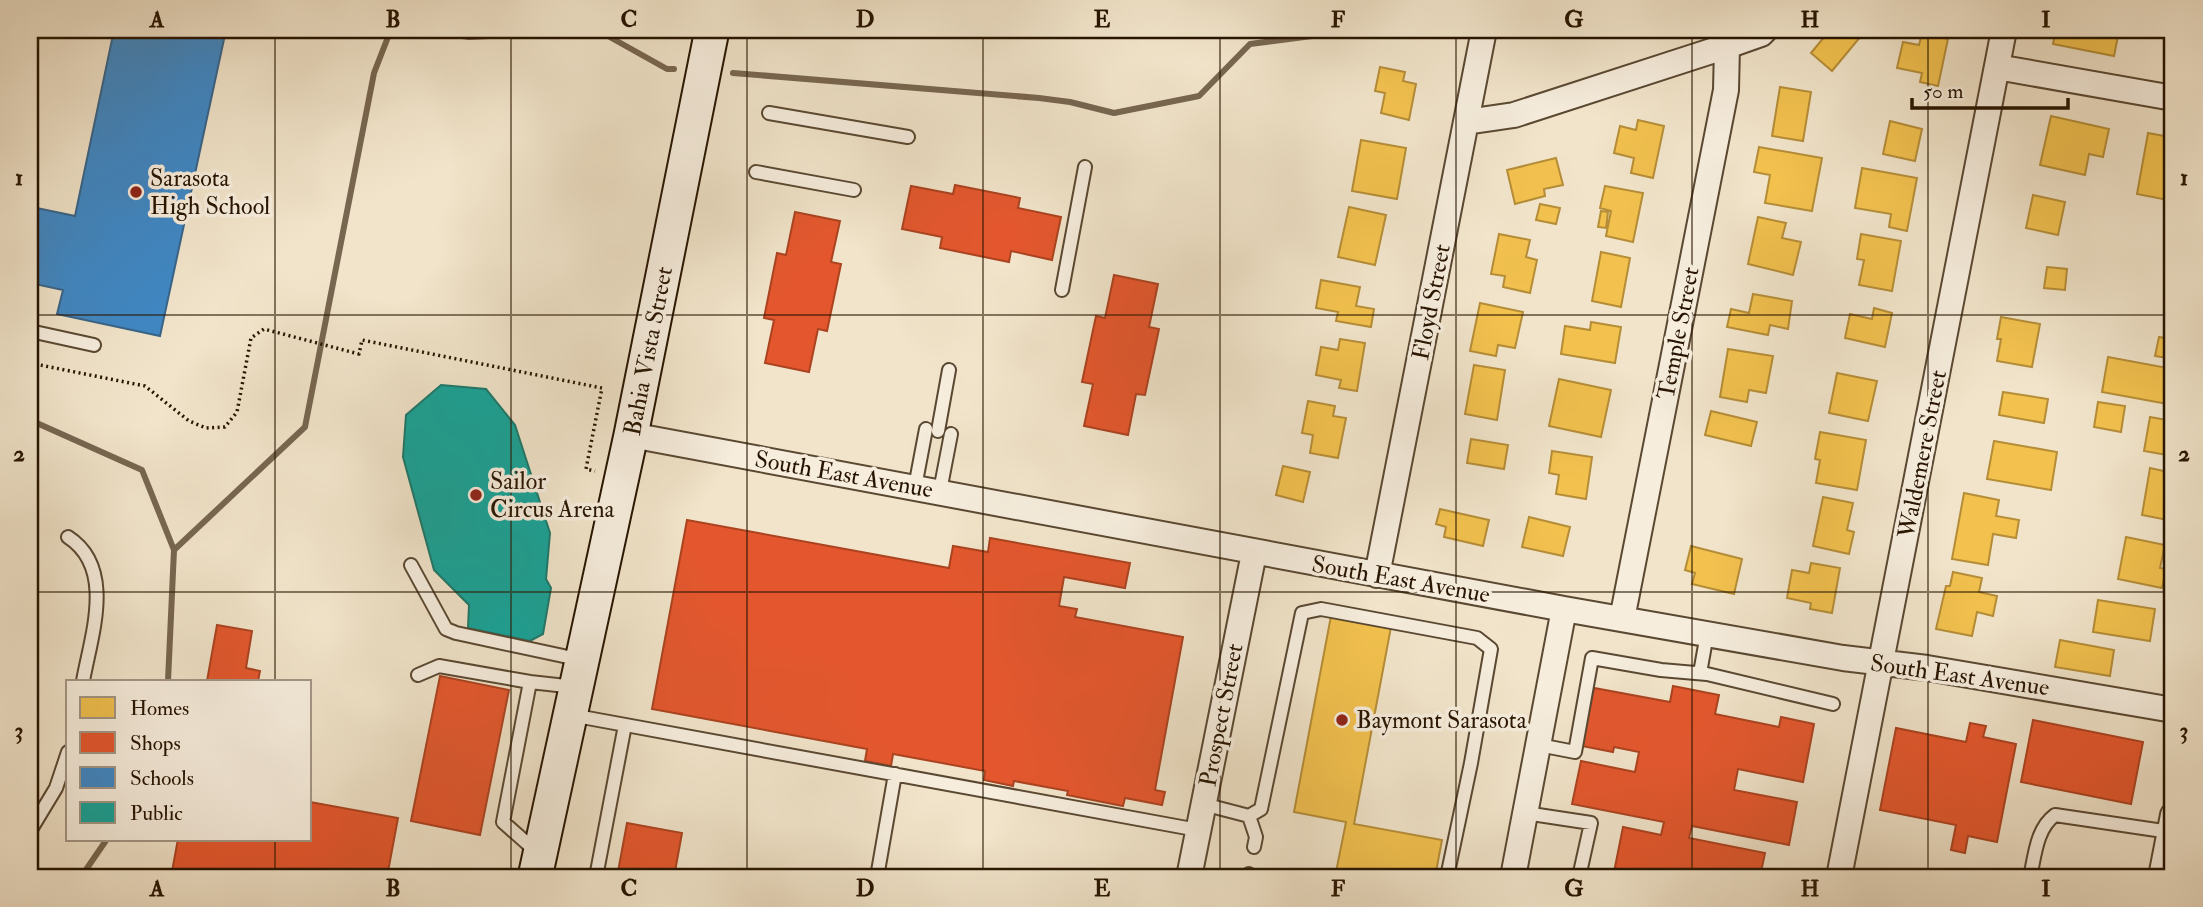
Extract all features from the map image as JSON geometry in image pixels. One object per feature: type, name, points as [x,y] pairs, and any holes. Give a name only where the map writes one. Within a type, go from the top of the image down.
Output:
[{"type":"street","name":"Bahia Vista Street","points":[[538,866],[631,435],[712,30]]},
{"type":"street","name":"Floyd Street","points":[[1377,575],[1484,30]]},
{"type":"street","points":[[1466,122],[1514,115],[1727,46],[1765,30]]},
{"type":"street","name":"Waldemere Street","points":[[1839,877],[2004,30]]},
{"type":"street","name":"Temple Street","points":[[1622,619],[1726,90],[1727,46]]},
{"type":"street","points":[[1997,67],[2173,98]]},
{"type":"street","name":"South East Avenue","points":[[631,435],[940,491],[1254,553],[1843,659],[2035,685],[2173,710]]},
{"type":"street","name":"Prospect Street","points":[[1188,877],[1254,553]]},
{"type":"street","points":[[1513,877],[1564,609]]},
{"type":"street","points":[[2161,877],[2172,823]]},
{"type":"lane","points":[[769,113],[908,137]]},
{"type":"lane","points":[[1062,290],[1086,167]]},
{"type":"lane","points":[[756,172],[854,190]]},
{"type":"lane","points":[[30,331],[94,345]]},
{"type":"lane","points":[[940,491],[939,431],[949,370]]},
{"type":"lane","points":[[915,487],[939,431]]},
{"type":"lane","points":[[68,537],[77,543],[90,561],[96,586],[96,606],[83,680]]},
{"type":"lane","points":[[411,565],[446,629],[576,687],[625,725],[1198,830]]},
{"type":"lane","points":[[1203,804],[1249,816],[1261,809],[1302,613],[1321,609],[1477,638],[1491,649],[1447,877]]},
{"type":"lane","points":[[1700,673],[1707,634]]},
{"type":"lane","points":[[1539,745],[1575,752],[1592,658],[1661,670],[1700,673],[1833,704]]},
{"type":"lane","points":[[418,675],[439,666],[576,687]]},
{"type":"lane","points":[[530,682],[503,822],[538,866]]},
{"type":"lane","points":[[596,877],[625,725]]},
{"type":"lane","points":[[30,831],[56,788],[66,758]]},
{"type":"lane","points":[[877,877],[895,774]]},
{"type":"lane","points":[[1525,813],[1591,823],[1579,877]]},
{"type":"lane","points":[[2030,877],[2040,834],[2046,822],[2055,815],[2172,823]]},
{"type":"lane","points":[[1249,816],[1256,837],[1254,847]]},
{"type":"path","points":[[30,363],[145,386],[189,421],[206,428],[225,427],[237,412],[251,338],[264,329],[359,354],[362,340],[602,388],[586,469],[622,477]]},
{"type":"building: Homes","points":[[1830,30],[1866,30],[1832,71],[1811,53]]},
{"type":"building: Homes","points":[[2056,30],[2103,30],[2103,33],[2118,36],[2114,56],[2053,44]]},
{"type":"building: Homes","points":[[1922,33],[1948,39],[1938,86],[1920,82],[1922,73],[1897,68],[1903,42],[1919,45]]},
{"type":"building: Homes","points":[[1380,67],[1405,72],[1403,81],[1416,84],[1409,120],[1381,113],[1385,93],[1375,91]]},
{"type":"building: Homes","points":[[1780,87],[1811,92],[1803,141],[1772,136]]},
{"type":"building: Homes","points":[[2051,116],[2109,129],[2103,157],[2089,154],[2085,175],[2040,165]]},
{"type":"building: Homes","points":[[1638,120],[1664,126],[1653,178],[1631,173],[1634,158],[1614,153],[1620,126],[1636,130]]},
{"type":"building: Homes","points":[[1890,121],[1922,129],[1915,161],[1883,154]]},
{"type":"building: Homes","points":[[2148,133],[2170,137],[2168,152],[2173,154],[2173,201],[2137,194]]},
{"type":"building: Homes","points":[[1361,140],[1406,148],[1397,199],[1352,191]]},
{"type":"building: Homes","points":[[1759,147],[1822,158],[1812,211],[1765,203],[1770,175],[1754,172]]},
{"type":"building: Homes","points":[[1556,158],[1563,185],[1544,189],[1545,196],[1515,204],[1507,170]]},
{"type":"building: Homes","points":[[1862,168],[1917,178],[1907,231],[1889,227],[1891,214],[1855,208]]},
{"type":"building: Homes","points":[[1605,186],[1643,193],[1633,242],[1606,236],[1611,211],[1600,208]]},
{"type":"building: Homes","points":[[2033,195],[2065,202],[2058,235],[2026,228]]},
{"type":"building: Homes","points":[[1540,204],[1560,208],[1556,224],[1536,220]]},
{"type":"building: Homes","points":[[1349,207],[1386,215],[1375,265],[1338,257]]},
{"type":"building: Homes","points":[[1601,211],[1608,212],[1606,228],[1598,227]]},
{"type":"building: Homes","points":[[1758,217],[1786,223],[1782,238],[1801,242],[1793,275],[1748,264]]},
{"type":"building: Homes","points":[[1499,234],[1530,240],[1526,257],[1537,260],[1530,293],[1503,287],[1505,276],[1491,274]]},
{"type":"building: Homes","points":[[1861,234],[1901,241],[1892,291],[1859,285],[1864,260],[1857,259]]},
{"type":"building: Homes","points":[[1601,252],[1630,258],[1621,307],[1592,301]]},
{"type":"building: Homes","points":[[2047,267],[2067,269],[2065,290],[2044,288]]},
{"type":"building: Homes","points":[[1321,280],[1360,287],[1356,306],[1374,309],[1371,327],[1336,321],[1338,312],[1316,308]]},
{"type":"building: Homes","points":[[1753,294],[1792,301],[1788,329],[1770,325],[1768,335],[1727,327],[1731,309],[1749,313]]},
{"type":"building: Homes","points":[[1480,303],[1523,312],[1515,348],[1498,345],[1496,356],[1470,351]]},
{"type":"building: Homes","points":[[1874,308],[1892,313],[1885,347],[1845,338],[1850,314],[1872,319]]},
{"type":"building: Homes","points":[[2001,317],[2040,324],[2032,367],[1997,361]]},
{"type":"building: Homes","points":[[1591,322],[1621,327],[1615,363],[1561,354],[1565,326],[1590,330]]},
{"type":"building: Homes","points":[[2168,325],[2173,326],[2173,359],[2155,356],[2159,337],[2165,338]]},
{"type":"building: Homes","points":[[1340,339],[1365,343],[1357,391],[1339,388],[1341,380],[1316,375],[1321,347],[1338,350]]},
{"type":"building: Homes","points":[[1728,349],[1773,356],[1766,393],[1749,390],[1747,402],[1720,397]]},
{"type":"building: Homes","points":[[2108,357],[2173,369],[2173,405],[2102,392]]},
{"type":"building: Homes","points":[[1474,365],[1505,370],[1497,420],[1465,414]]},
{"type":"building: Homes","points":[[1837,373],[1877,381],[1868,421],[1829,413]]},
{"type":"building: Homes","points":[[1559,379],[1611,390],[1601,437],[1549,426]]},
{"type":"building: Homes","points":[[2003,392],[2048,399],[2044,423],[1999,415]]},
{"type":"building: Homes","points":[[1308,401],[1335,406],[1333,416],[1346,418],[1338,458],[1310,453],[1313,435],[1302,433]]},
{"type":"building: Homes","points":[[2098,402],[2125,406],[2121,432],[2094,427]]},
{"type":"building: Homes","points":[[1711,411],[1757,422],[1751,446],[1705,435]]},
{"type":"building: Homes","points":[[2150,417],[2173,421],[2173,456],[2144,451]]},
{"type":"building: Homes","points":[[1820,432],[1866,440],[1857,490],[1816,483],[1820,460],[1815,459]]},
{"type":"building: Homes","points":[[1471,439],[1508,445],[1504,469],[1467,463]]},
{"type":"building: Homes","points":[[1994,441],[2057,452],[2051,490],[1987,479]]},
{"type":"building: Homes","points":[[1552,451],[1592,457],[1586,499],[1556,494],[1559,475],[1549,473]]},
{"type":"building: Homes","points":[[1283,466],[1310,472],[1303,502],[1276,495]]},
{"type":"building: Homes","points":[[2150,468],[2173,473],[2173,521],[2142,515]]},
{"type":"building: Homes","points":[[1964,493],[1999,500],[1996,516],[2019,520],[2016,538],[1993,534],[1988,565],[1952,559]]},
{"type":"building: Homes","points":[[1823,497],[1853,503],[1847,530],[1854,532],[1849,554],[1813,546]]},
{"type":"building: Homes","points":[[1440,509],[1489,520],[1483,546],[1444,537],[1446,527],[1436,524]]},
{"type":"building: Homes","points":[[1529,517],[1570,527],[1563,556],[1522,547]]},
{"type":"building: Homes","points":[[2126,537],[2165,545],[2160,568],[2166,569],[2162,588],[2118,579]]},
{"type":"building: Homes","points":[[1691,546],[1742,559],[1734,594],[1692,584],[1695,573],[1685,570]]},
{"type":"building: Homes","points":[[1811,563],[1840,568],[1832,613],[1810,609],[1811,603],[1787,598],[1792,570],[1809,573]]},
{"type":"building: Homes","points":[[1953,572],[1982,578],[1979,592],[1997,596],[1993,616],[1977,612],[1972,636],[1936,629],[1946,586],[1950,586]]},
{"type":"building: Homes","points":[[2098,600],[2155,609],[2150,641],[2093,632]]},
{"type":"building: Homes","name":"Baymont Sarasota","points":[[1331,616],[1391,627],[1354,824],[1442,840],[1435,877],[1335,877],[1346,822],[1294,812]]},
{"type":"building: Homes","points":[[2060,640],[2114,650],[2110,676],[2055,667]]},
{"type":"building: Shops","points":[[962,30],[1028,30],[1003,38]]},
{"type":"building: Shops","points":[[1028,30],[1045,30],[1029,34]]},
{"type":"building: Shops","points":[[955,185],[1020,198],[1018,208],[1061,217],[1052,260],[1011,251],[1009,262],[940,248],[942,237],[902,229],[911,186],[953,194]]},
{"type":"building: Shops","points":[[795,212],[840,221],[831,262],[841,264],[827,331],[818,329],[809,372],[765,363],[774,320],[764,318],[777,253],[786,255]]},
{"type":"building: Shops","points":[[1114,275],[1158,284],[1149,327],[1159,329],[1145,395],[1136,394],[1128,435],[1084,426],[1093,384],[1082,382],[1096,316],[1105,318]]},
{"type":"building: Shops","points":[[687,520],[949,568],[953,546],[988,552],[990,538],[1130,563],[1125,588],[1064,577],[1059,606],[1077,609],[1075,617],[1183,637],[1155,790],[1165,792],[1162,805],[1125,798],[1123,806],[1067,795],[1068,791],[1014,781],[1013,786],[984,780],[985,771],[893,754],[891,766],[865,761],[867,749],[652,709]]},
{"type":"building: Shops","points":[[217,625],[252,631],[246,668],[260,671],[258,680],[207,680]]},
{"type":"building: Shops","points":[[440,676],[509,690],[480,835],[411,821]]},
{"type":"building: Shops","points":[[1673,686],[1719,695],[1715,714],[1779,727],[1781,717],[1814,724],[1803,782],[1738,769],[1734,790],[1797,802],[1789,845],[1692,826],[1689,838],[1765,853],[1760,877],[1613,877],[1623,827],[1661,835],[1664,822],[1572,804],[1581,761],[1635,772],[1639,752],[1614,747],[1613,752],[1582,746],[1594,688],[1670,702]]},
{"type":"building: Shops","points":[[2033,720],[2143,742],[2131,804],[2021,782]]},
{"type":"building: Shops","points":[[1970,723],[1986,726],[1983,737],[2016,744],[1997,842],[1968,836],[1965,853],[1951,850],[1956,825],[1880,810],[1896,728],[1966,742]]},
{"type":"building: Shops","points":[[312,802],[398,818],[387,877],[286,877],[264,873],[263,877],[171,877],[178,841],[312,841]]},
{"type":"building: Shops","points":[[627,823],[682,833],[674,877],[617,877]]},
{"type":"building: Schools","name":"Sarasota High School","points":[[114,30],[226,30],[160,336],[57,314],[63,290],[30,283],[30,175],[38,177],[32,207],[75,216]]},
{"type":"building: Public","name":"Sailor Circus Arena","points":[[441,385],[486,389],[515,425],[550,533],[546,579],[551,588],[543,634],[530,641],[468,628],[469,605],[434,570],[403,457],[406,415]]},
{"type":"waterway","points":[[174,550],[305,427],[374,73],[388,37],[403,30]]},
{"type":"waterway","points":[[423,30],[469,37],[599,31],[667,69],[674,69]]},
{"type":"waterway","points":[[733,73],[1039,98],[1070,102],[1114,113],[1199,96],[1250,44],[1358,30]]},
{"type":"waterway","points":[[30,420],[142,470],[174,550],[168,680]]},
{"type":"waterway","points":[[81,877],[106,841]]},
{"type":"place","name":"Sarasota High School","points":[[136,192]]},
{"type":"place","name":"Sailor Circus Arena","points":[[476,495]]},
{"type":"place","name":"Baymont Sarasota","points":[[1342,720]]}]
